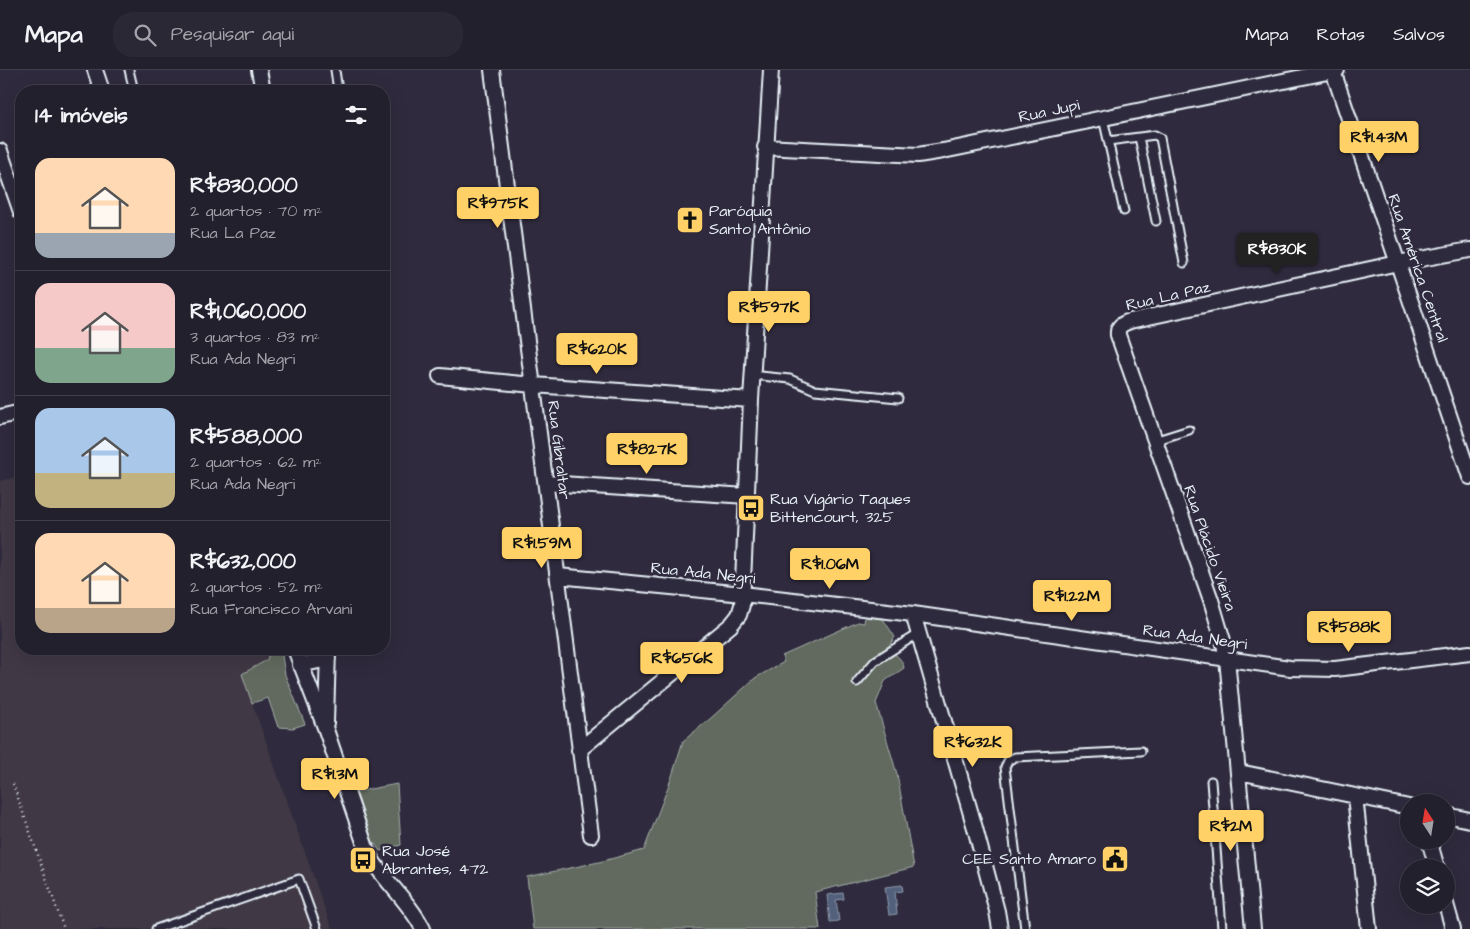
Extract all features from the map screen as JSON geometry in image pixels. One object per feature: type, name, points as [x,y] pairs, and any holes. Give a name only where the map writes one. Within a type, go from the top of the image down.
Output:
[{"type":"street","points":[[95,70],[100,85]]},
{"type":"street","points":[[259,70],[262,85]]},
{"type":"street","name":"Rua Gibraltar","points":[[492,70],[591,835]]},
{"type":"street","points":[[579,750],[731,625],[739,615],[742,605],[752,375],[770,70]]},
{"type":"street","name":"Rua Jupi","points":[[765,147],[918,155],[1335,70]]},
{"type":"street","name":"Rua América Central","points":[[1335,70],[1470,477]]},
{"type":"street","points":[[0,151],[15,195]]},
{"type":"street","name":"Rua La Paz","points":[[1118,335],[1119,327],[1130,321],[1398,263],[1470,250]]},
{"type":"street","name":"Rua Plácido Vieira","points":[[1118,335],[1224,644],[1239,772],[1253,929]]},
{"type":"street","points":[[440,376],[533,385],[751,400]]},
{"type":"street","points":[[0,417],[15,413]]},
{"type":"street","points":[[546,483],[746,496]]},
{"type":"street","name":"Rua Ada Negri","points":[[558,576],[743,594],[913,614],[1310,670],[1335,669],[1470,653]]},
{"type":"street","points":[[913,614],[975,828],[1000,929]]},
{"type":"street","points":[[297,655],[326,730],[368,854],[380,872],[410,908],[423,929]]},
{"type":"street","points":[[300,665],[325,655]]},
{"type":"street","points":[[326,730],[328,655]]},
{"type":"street","points":[[1239,772],[1400,805]]},
{"type":"street","points":[[1355,796],[1369,929]]},
{"type":"street","points":[[1455,817],[1470,820]]},
{"type":"street","points":[[1449,914],[1453,929]]},
{"type":"lane","points":[[129,70],[133,85]]},
{"type":"lane","points":[[335,70],[337,85]]},
{"type":"lane","points":[[1104,118],[1124,211]]},
{"type":"lane","points":[[1108,141],[1155,135],[1161,139],[1184,262]]},
{"type":"lane","points":[[1139,137],[1156,221]]},
{"type":"lane","points":[[752,375],[790,380],[815,390],[898,398]]},
{"type":"lane","points":[[1154,440],[1189,430]]},
{"type":"lane","points":[[857,682],[875,660],[919,633]]},
{"type":"lane","points":[[1025,929],[1005,767],[1008,761],[1015,757],[1141,751]]},
{"type":"lane","points":[[1211,781],[1222,929]]},
{"type":"lane","points":[[156,929],[299,879],[317,929]]},
{"type":"path","points":[[13,784],[64,929]]},
{"type":"shaded area","points":[[15,477],[15,655],[268,655],[267,660],[242,674],[332,929],[0,929],[0,481]]},
{"type":"green space","points":[[865,617],[883,619],[895,637],[888,647],[900,659],[904,668],[885,681],[876,703],[897,774],[914,867],[815,892],[820,929],[533,929],[527,877],[599,862],[644,850],[671,779],[683,741],[755,678],[784,662],[782,656],[858,622],[864,623]]},
{"type":"green space","points":[[268,655],[282,655],[285,675],[305,724],[293,728],[278,727],[268,698],[252,703],[242,674],[267,660]]},
{"type":"green space","points":[[397,784],[401,845],[380,851],[370,837],[355,792]]},
{"type":"water","points":[[902,885],[903,891],[895,892],[897,914],[889,915],[885,887]]},
{"type":"water","points":[[843,893],[844,899],[836,900],[839,921],[830,922],[827,895]]},
{"type":"place","name":"Paróquia Santo Antônio","points":[[690,220]]},
{"type":"place","name":"Rua Vigário Taques Bittencourt, 325","points":[[751,508]]},
{"type":"place","name":"CEE Santo Amaro","points":[[1115,859]]},
{"type":"place","name":"Rua José Abrantes, 472","points":[[363,860]]}]
